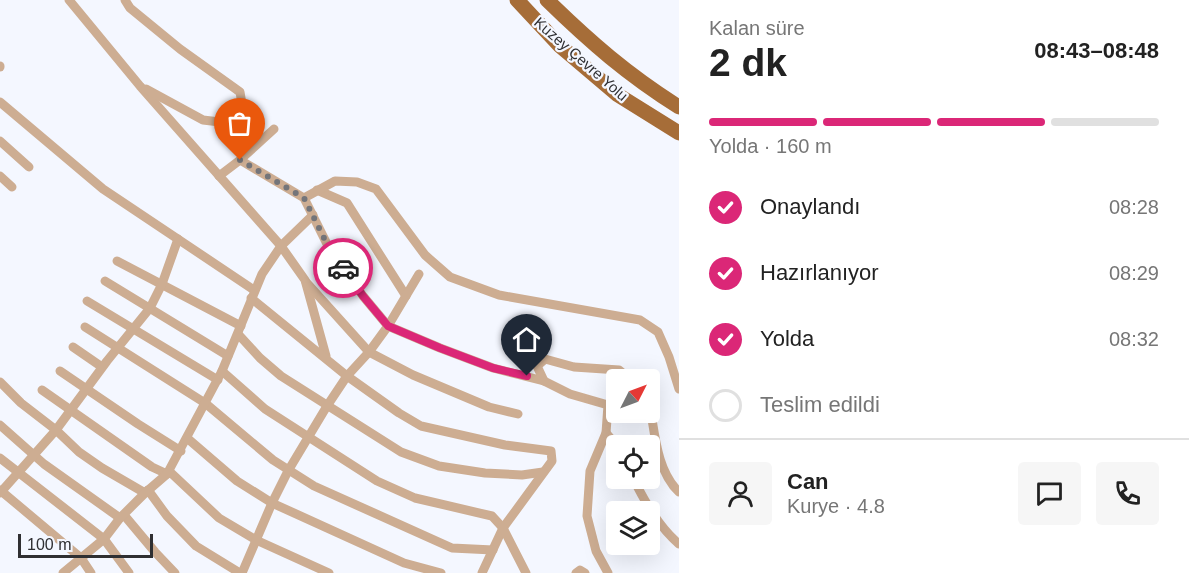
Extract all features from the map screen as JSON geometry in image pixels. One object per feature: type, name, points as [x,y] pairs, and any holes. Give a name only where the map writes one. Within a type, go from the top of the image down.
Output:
[{"type":"main road","name":"Kuzey Çevre Yolu","points":[[517,0],[559,45],[618,94],[679,133]]},
{"type":"main road","name":"Kuzey Çevre Yolu","points":[[547,0],[601,52],[640,83],[679,107]]},
{"type":"street","points":[[69,0],[140,86],[280,246],[305,280],[369,352],[413,375],[489,406],[518,414]]},
{"type":"street","points":[[126,0],[130,8],[240,92],[243,110],[228,123],[203,120],[140,86]]},
{"type":"street","points":[[0,102],[103,189],[178,239],[253,294],[348,376],[399,413],[421,426],[505,445],[550,451],[552,462],[503,528],[482,573]]},
{"type":"street","points":[[219,176],[274,129]]},
{"type":"street","points":[[0,141],[29,167]]},
{"type":"street","points":[[240,160],[304,198],[329,248],[363,296],[388,326],[493,368],[544,381],[570,394],[608,405],[606,433],[590,471],[588,516],[596,552],[608,573]]},
{"type":"street","points":[[0,176],[12,187]]},
{"type":"street","points":[[304,198],[335,181],[357,182],[375,189],[425,255],[450,277],[499,294],[640,320],[658,332],[679,389]]},
{"type":"street","points":[[316,190],[347,203],[406,296]]},
{"type":"street","points":[[63,573],[104,540],[122,516],[146,491],[168,473],[220,376],[262,274],[280,246],[313,216]]},
{"type":"street","points":[[91,573],[81,558],[0,491],[56,430],[102,367],[150,308],[162,284],[178,239]]},
{"type":"street","points":[[117,261],[162,284],[239,330],[260,358],[281,376],[401,453],[440,466],[486,473],[522,475],[543,472]]},
{"type":"street","points":[[0,382],[21,403],[80,452],[102,468],[146,491],[166,516],[196,546],[241,573],[288,471],[327,406],[388,326],[419,274]]},
{"type":"street","points":[[305,280],[326,357]]},
{"type":"street","points":[[105,281],[228,356]]},
{"type":"street","points":[[87,300],[220,376],[266,409],[377,480],[415,498],[492,516],[503,528],[526,573]]},
{"type":"street","points":[[86,327],[205,404],[246,440],[288,471],[314,486],[452,548],[493,550]]},
{"type":"street","points":[[73,347],[102,367]]},
{"type":"street","points":[[544,381],[537,366],[545,359],[574,367],[606,369]]},
{"type":"street","points":[[60,371],[181,451]]},
{"type":"street","points":[[42,390],[130,452],[168,473],[219,518],[256,540],[328,573]]},
{"type":"street","points":[[653,423],[658,453],[673,486],[679,492]]},
{"type":"street","points":[[0,425],[33,455],[122,516],[175,573]]},
{"type":"street","points":[[187,438],[237,482],[272,503],[404,563],[441,573]]},
{"type":"street","points":[[0,458],[104,540],[129,573]]},
{"type":"street","points":[[638,489],[645,502],[679,544]]},
{"type":"street","points":[[576,573],[580,570],[585,573]]},
{"type":"way so far","points":[[240,160],[304,198],[329,248],[343,268]]},
{"type":"route","points":[[343,268],[388,326],[493,368],[527,376]]}]
